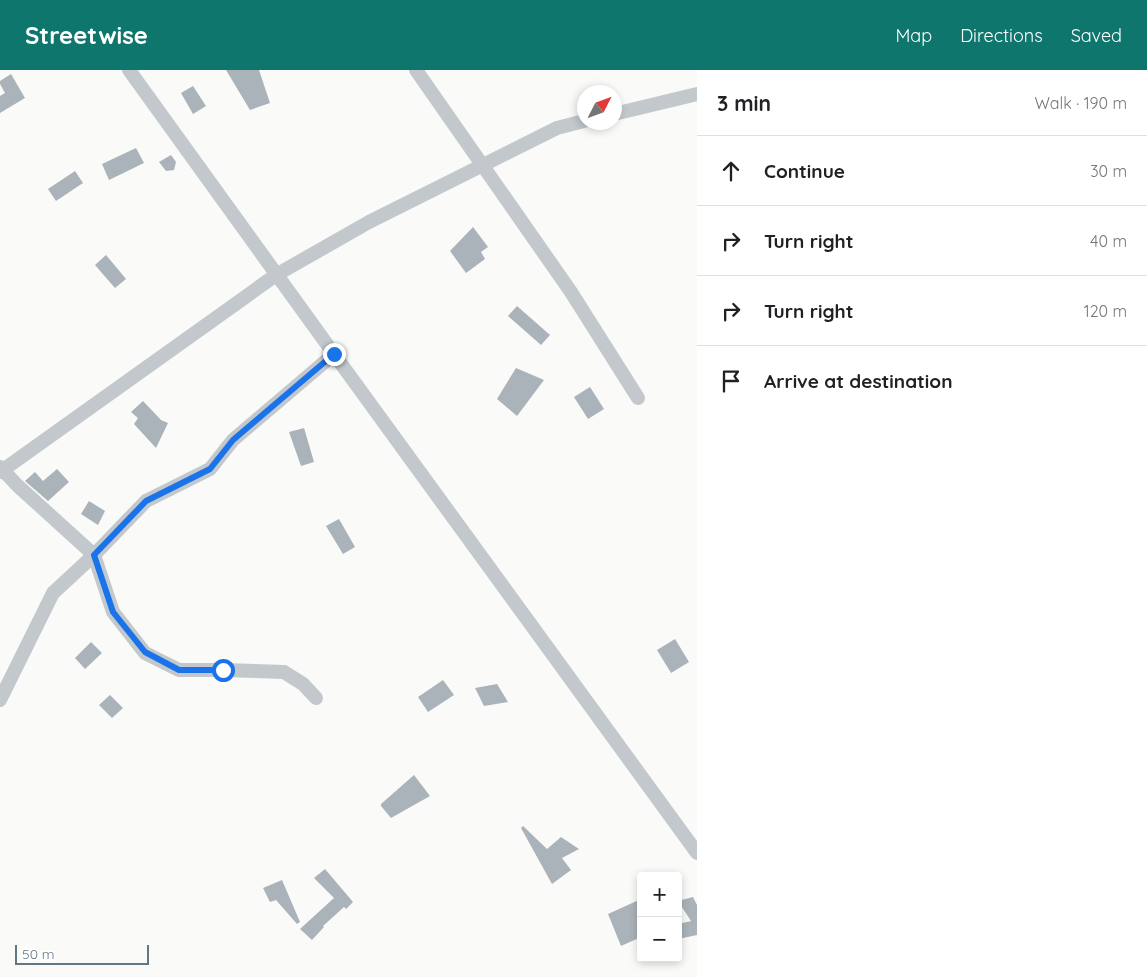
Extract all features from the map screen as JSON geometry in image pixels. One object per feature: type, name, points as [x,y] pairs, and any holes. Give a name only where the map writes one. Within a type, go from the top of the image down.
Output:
[{"type":"street","points":[[129,70],[697,853]]},
{"type":"street","points":[[416,70],[571,292],[638,398]]},
{"type":"street","points":[[622,112],[697,94]]},
{"type":"street","points":[[316,698],[303,684],[284,672],[179,670],[145,652],[113,612],[94,555],[1,469],[276,275],[369,222],[557,128],[577,124]]},
{"type":"street","points":[[0,700],[53,593],[94,555],[146,501],[210,469],[233,440],[334,354]]},
{"type":"building","points":[[226,70],[259,70],[270,103],[250,110]]},
{"type":"building","points":[[11,74],[25,98],[0,113],[0,96],[5,93],[0,81]]},
{"type":"building","points":[[193,86],[206,106],[193,114],[181,93]]},
{"type":"building","points":[[136,148],[144,163],[109,180],[102,164]]},
{"type":"building","points":[[171,155],[176,162],[174,170],[166,171],[159,162]]},
{"type":"building","points":[[75,171],[83,183],[56,201],[48,189]]},
{"type":"building","points":[[473,227],[488,247],[481,252],[485,259],[466,273],[450,251]]},
{"type":"building","points":[[106,255],[126,279],[115,288],[95,265]]},
{"type":"building","points":[[517,306],[550,335],[541,345],[508,316]]},
{"type":"building","points":[[516,368],[544,380],[517,416],[497,399]]},
{"type":"building","points":[[590,387],[604,409],[588,419],[574,397]]},
{"type":"building","points":[[143,401],[161,420],[168,423],[156,448],[134,424],[138,418],[131,412]]},
{"type":"building","points":[[304,428],[314,462],[301,466],[289,432]]},
{"type":"building","points":[[57,469],[69,482],[48,501],[25,481],[35,472],[43,481]]},
{"type":"building","points":[[89,501],[105,511],[98,525],[81,514]]},
{"type":"building","points":[[339,519],[355,547],[343,554],[326,526]]},
{"type":"building","points":[[675,639],[689,662],[671,673],[657,650]]},
{"type":"building","points":[[91,642],[102,653],[85,669],[75,658]]},
{"type":"building","points":[[443,680],[454,695],[428,712],[418,697]]},
{"type":"building","points":[[497,684],[508,702],[484,706],[475,688]]},
{"type":"building","points":[[110,695],[123,708],[112,718],[99,705]]},
{"type":"building","points":[[414,775],[430,796],[391,818],[381,804]]},
{"type":"building","points":[[523,826],[547,849],[561,837],[579,849],[562,858],[571,870],[552,884],[521,828]]},
{"type":"building","points":[[325,869],[353,902],[346,909],[344,907],[323,926],[312,940],[300,929],[334,898],[314,878]]},
{"type":"building","points":[[282,880],[300,922],[297,924],[276,900],[270,902],[263,888]]},
{"type":"building","points":[[693,897],[697,905],[697,935],[682,938],[682,923],[691,921],[682,907],[682,900]]},
{"type":"building","points":[[637,901],[637,939],[621,946],[608,914]]},
{"type":"route","points":[[223,670],[179,670],[145,652],[113,612],[94,555],[146,501],[210,469],[233,440],[334,354]]}]
